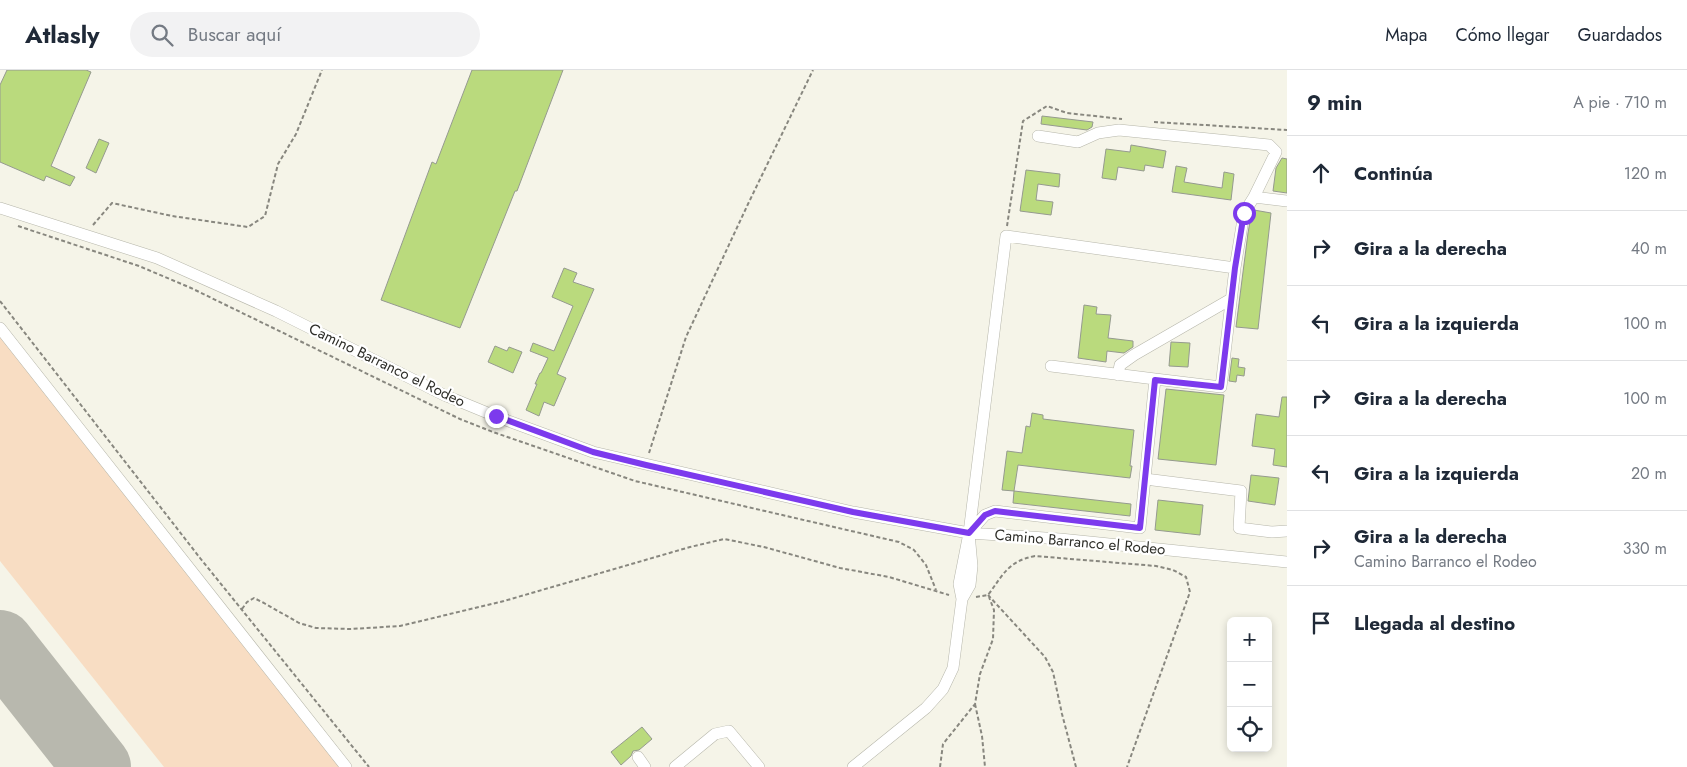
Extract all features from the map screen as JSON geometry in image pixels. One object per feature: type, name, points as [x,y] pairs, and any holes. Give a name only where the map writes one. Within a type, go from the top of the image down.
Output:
[{"type":"street","points":[[1038,136],[1078,142],[1098,134],[1119,130],[1269,145],[1276,152],[1244,213],[1235,268],[1221,387],[1052,366]]},
{"type":"street","points":[[1254,197],[1287,201]]},
{"type":"street","name":"Camino Barranco el Rodeo","points":[[0,208],[157,258],[276,311],[444,395],[593,452],[853,512],[969,533],[1060,539],[1287,562]]},
{"type":"street","points":[[86,235],[93,225]]},
{"type":"street","points":[[853,767],[926,708],[944,689],[953,668],[962,599],[959,584],[969,533],[1006,236],[1235,268]]},
{"type":"street","points":[[1118,375],[1120,365],[1134,355],[1231,299]]},
{"type":"street","points":[[0,328],[346,767]]},
{"type":"street","points":[[969,533],[985,515],[995,511],[1140,528],[1155,380]]},
{"type":"street","points":[[1145,478],[1241,491],[1239,528],[1272,532],[1287,531]]},
{"type":"street","points":[[675,767],[715,734],[729,731],[759,767]]},
{"type":"street","points":[[638,757],[645,767]]},
{"type":"path","points":[[93,225],[112,203],[172,216],[248,227],[265,216],[278,164],[296,134],[322,70]]},
{"type":"path","points":[[646,465],[686,337],[813,70]]},
{"type":"path","points":[[0,301],[200,558],[369,767]]},
{"type":"path","points":[[242,609],[247,602],[254,598],[299,623],[316,628],[351,629],[400,626],[504,601],[690,547],[724,539],[764,547],[840,568],[889,577],[962,599],[988,595],[1008,568],[1021,559],[1035,556],[1156,566],[1173,570],[1186,577],[1190,592],[1127,767]]},
{"type":"path","points":[[985,767],[982,736],[974,704],[980,674],[992,639],[994,610],[988,595]]},
{"type":"path","points":[[988,595],[1046,657],[1053,672],[1076,767]]},
{"type":"path","points":[[940,767],[943,744],[974,704]]},
{"type":"shaded area","points":[[0,336],[340,767],[164,767],[0,561]]},
{"type":"building","points":[[7,70],[86,70],[91,72],[51,166],[75,177],[70,186],[46,176],[44,181],[0,162],[0,85]]},
{"type":"building","points":[[472,70],[563,70],[517,191],[515,191],[460,328],[381,300],[432,162],[436,164]]},
{"type":"building","points":[[1042,116],[1093,122],[1092,127],[1087,130],[1041,124]]},
{"type":"building","points":[[99,139],[109,143],[96,173],[86,168]]},
{"type":"building","points":[[1131,145],[1166,151],[1163,168],[1145,165],[1144,171],[1118,167],[1116,180],[1102,178],[1106,149],[1130,152]]},
{"type":"building","points":[[1282,158],[1287,159],[1287,193],[1273,191],[1276,168]]},
{"type":"building","points":[[1176,166],[1187,168],[1184,182],[1222,188],[1224,172],[1234,174],[1231,200],[1172,192]]},
{"type":"building","points":[[1026,170],[1060,174],[1059,187],[1038,184],[1036,200],[1053,202],[1051,215],[1020,211]]},
{"type":"building","points":[[1254,210],[1271,213],[1258,329],[1236,327],[1248,233]]},
{"type":"building","points":[[564,268],[577,273],[573,282],[594,289],[557,374],[566,378],[554,406],[544,402],[539,416],[526,410],[537,384],[535,384],[548,358],[530,351],[533,343],[554,351],[573,306],[552,297]]},
{"type":"building","points":[[1084,305],[1097,307],[1096,314],[1111,315],[1108,338],[1133,341],[1133,347],[1124,353],[1107,351],[1106,362],[1078,358]]},
{"type":"building","points":[[1171,342],[1190,343],[1188,367],[1169,366]]},
{"type":"building","points":[[495,346],[507,351],[509,347],[522,352],[513,373],[488,362]]},
{"type":"building","points":[[1232,358],[1239,359],[1238,367],[1245,368],[1244,376],[1237,375],[1236,382],[1229,381]]},
{"type":"building","points":[[1166,389],[1224,395],[1216,465],[1158,459]]},
{"type":"building","points":[[1282,397],[1287,397],[1287,467],[1273,465],[1275,449],[1252,446],[1256,414],[1279,417]]},
{"type":"building","points":[[1032,413],[1043,415],[1043,419],[1134,430],[1130,478],[1018,465],[1014,491],[1002,490],[1007,451],[1022,453],[1026,426],[1030,427]]},
{"type":"building","points":[[1251,475],[1279,478],[1275,505],[1248,501]]},
{"type":"building","points":[[1014,491],[1131,504],[1130,516],[1013,503]]},
{"type":"building","points":[[1158,500],[1203,505],[1200,535],[1155,530]]},
{"type":"building","points":[[642,727],[652,739],[639,750],[633,751],[631,756],[621,765],[611,752]]},
{"type":"runway","points":[[0,644],[97,767]]},
{"type":"route","points":[[496,416],[593,452],[853,512],[969,533],[985,515],[995,511],[1140,528],[1155,380],[1221,387],[1235,268],[1244,213]]}]
